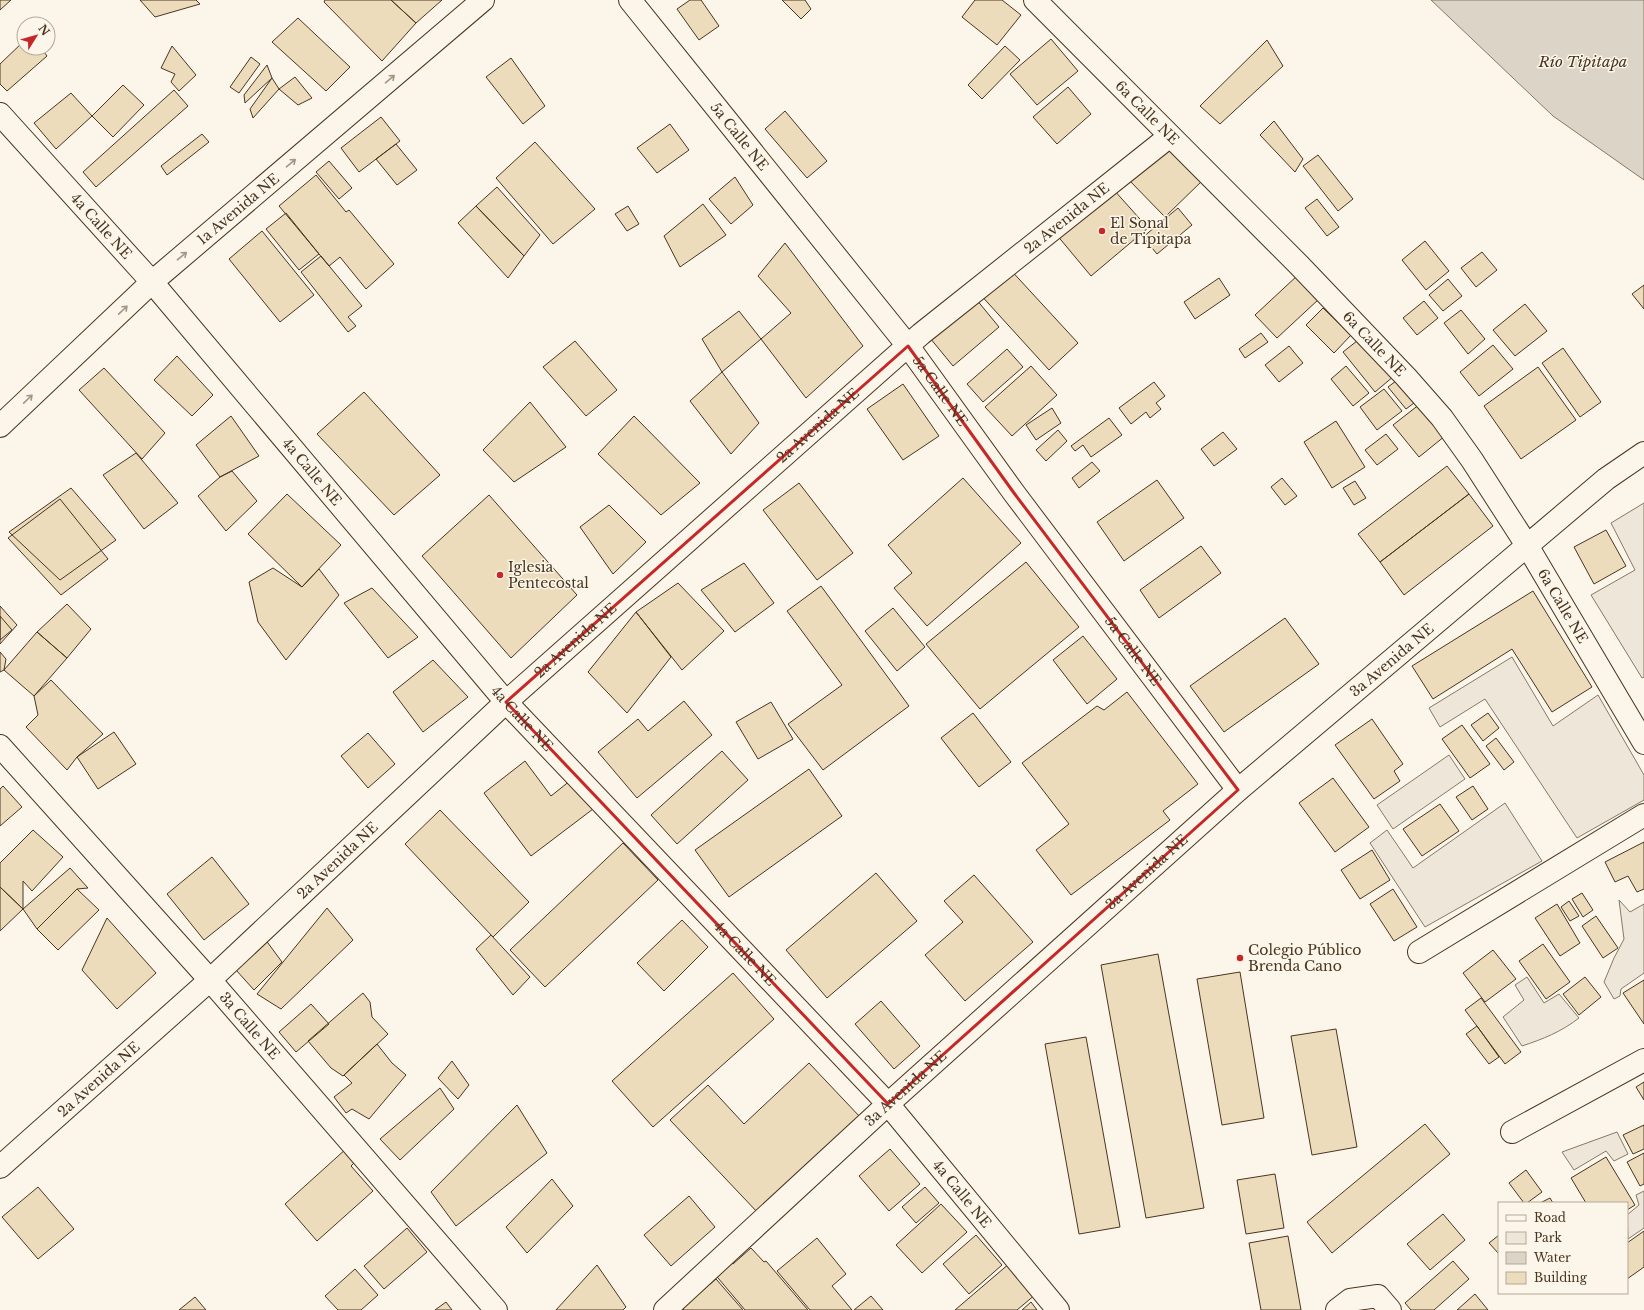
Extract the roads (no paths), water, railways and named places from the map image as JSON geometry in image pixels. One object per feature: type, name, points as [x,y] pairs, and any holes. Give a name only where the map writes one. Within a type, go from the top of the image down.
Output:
[{"type":"street","name":"1a Avenida NE","points":[[0,426],[152,282],[483,0]]},
{"type":"street","name":"5a Calle NE","points":[[630,0],[908,346],[1014,493],[1238,790]]},
{"type":"street","name":"6a Calle NE","points":[[1034,0],[1299,265],[1432,406],[1472,460],[1528,547],[1644,743]]},
{"type":"street","name":"4a Calle NE","points":[[0,114],[152,282],[506,702],[888,1104],[1058,1310]]},
{"type":"street","name":"2a Avenida NE","points":[[0,1167],[210,980],[506,702],[908,346],[1170,136]]},
{"type":"street","name":"3a Avenida NE","points":[[665,1310],[888,1104],[1238,790],[1528,547],[1606,479],[1644,453]]},
{"type":"street","name":"3a Calle NE","points":[[0,746],[210,980],[496,1310]]},
{"type":"street","points":[[1419,952],[1644,815]]},
{"type":"street","points":[[1512,1132],[1644,1060]]},
{"type":"street","points":[[1337,1310],[1350,1300],[1378,1296],[1390,1310]]},
{"type":"water","name":"Río Tipitapa","points":[[1431,0],[1644,0],[1644,180],[1553,116]]},
{"type":"place","name":"El Sonal de Tipitapa","points":[[1102,231]]},
{"type":"place","name":"Iglesia Pentecostal","points":[[500,575]]},
{"type":"place","name":"Colegio Público Brenda Cano","points":[[1240,958]]}]
